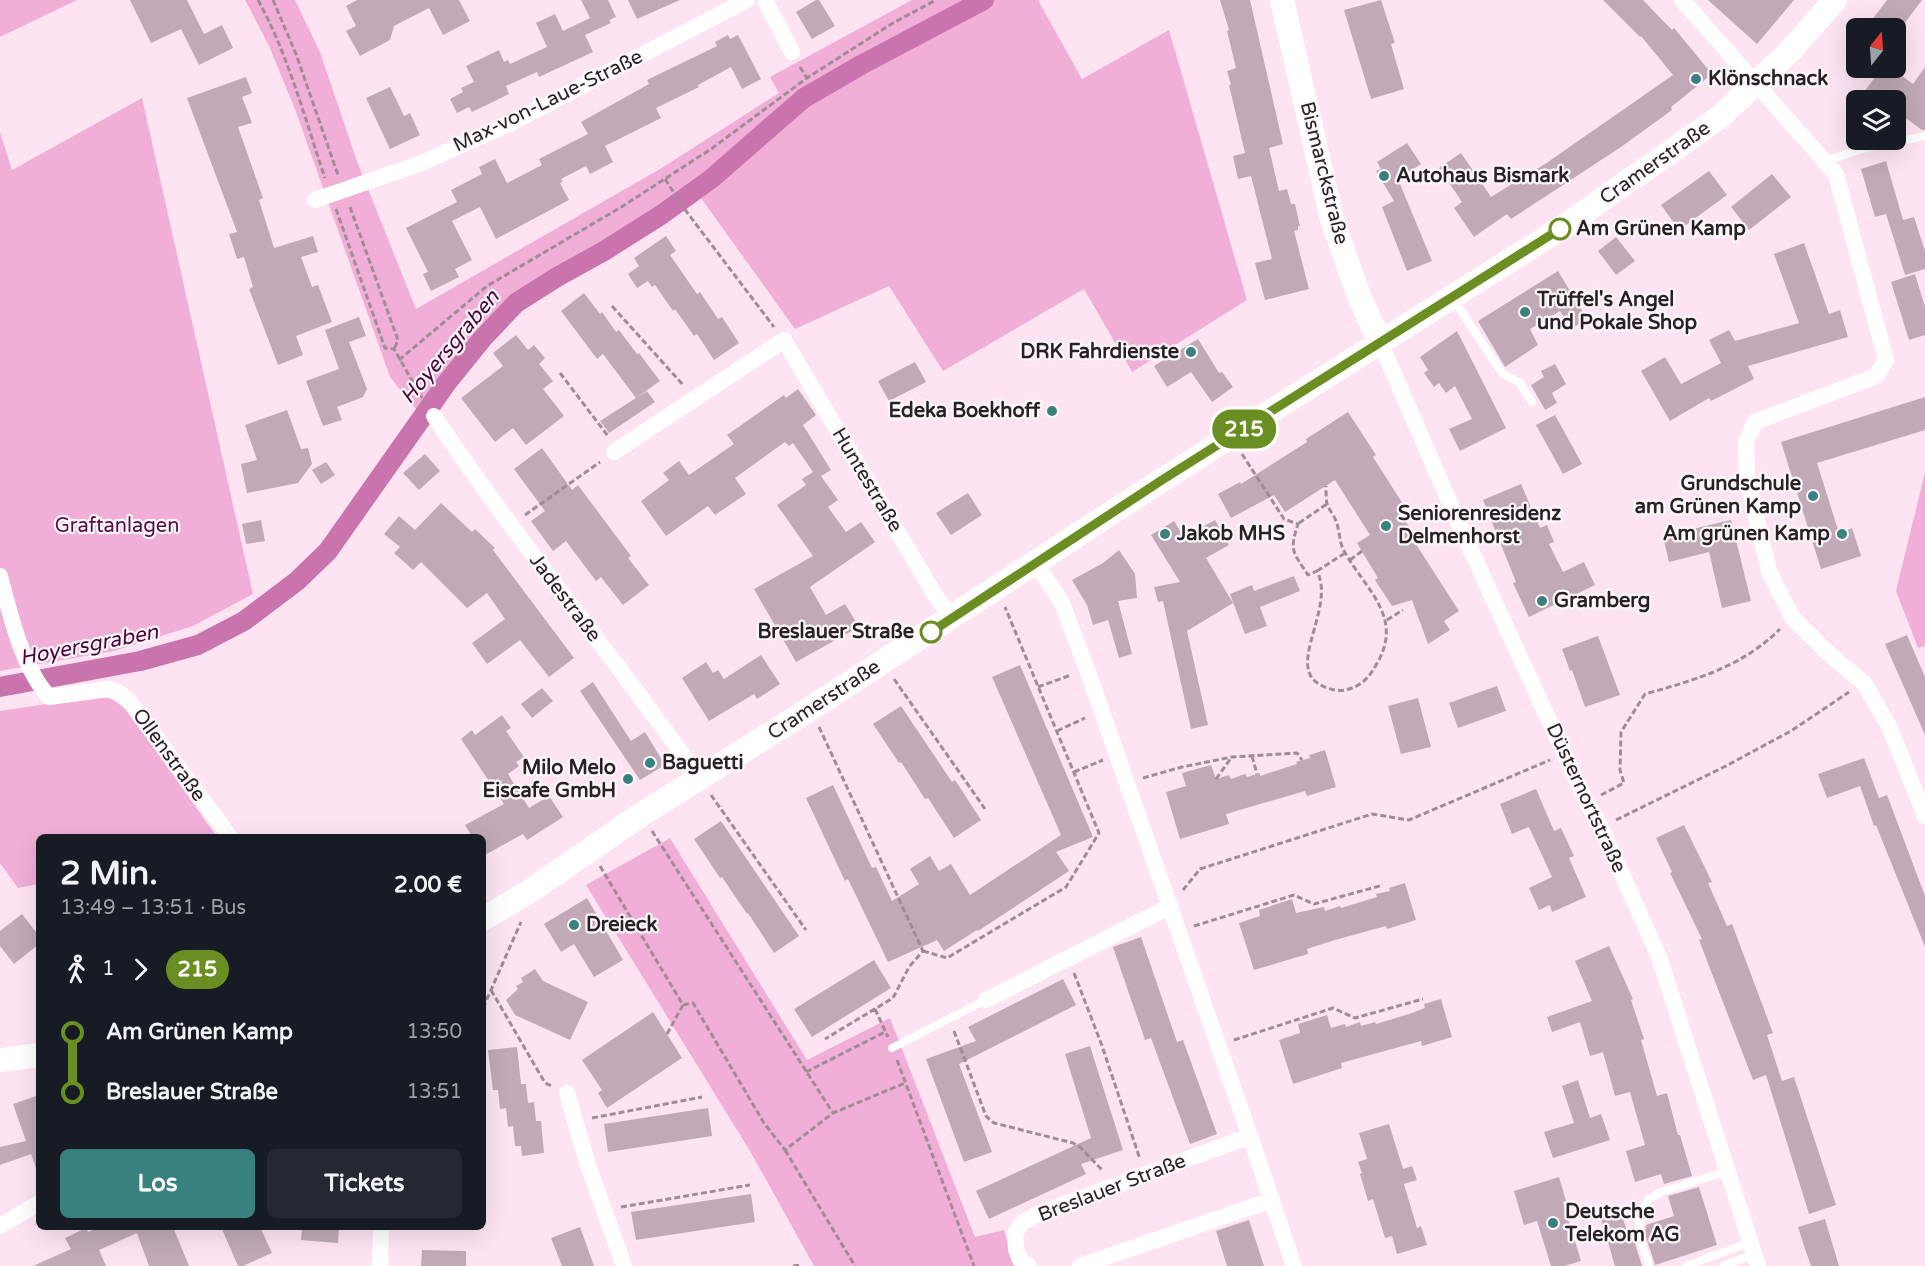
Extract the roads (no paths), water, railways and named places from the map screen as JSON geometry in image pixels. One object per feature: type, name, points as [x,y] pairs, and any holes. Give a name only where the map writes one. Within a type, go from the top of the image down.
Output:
[{"type":"main road","name":"Bismarckstraße","points":[[1282,0],[1332,219],[1359,296],[1380,342]]},
{"type":"main road","name":"Cramerstraße","points":[[486,917],[530,891],[642,814],[1036,564],[1153,486],[1563,227],[1720,117],[1791,50],[1835,0]]},
{"type":"main road","points":[[0,1060],[36,1055]]},
{"type":"street","name":"Max-von-Laue-Straße","points":[[330,195],[419,164],[509,124],[747,0]]},
{"type":"street","points":[[765,0],[792,52]]},
{"type":"street","points":[[1682,0],[1836,174],[1886,360],[1876,376],[1755,422],[1746,441],[1747,478],[1769,571],[1792,617],[1829,654],[1864,683],[1890,728],[1925,816]]},
{"type":"street","name":"Huntestraße","points":[[616,450],[784,340],[935,595],[952,618]]},
{"type":"street","name":"Düsternortstraße","points":[[1380,342],[1462,533],[1587,803],[1601,827],[1659,957],[1754,1254]]},
{"type":"street","name":"Jadestraße","points":[[434,416],[510,526],[663,726],[699,778]]},
{"type":"street","points":[[1036,564],[1061,602],[1087,669],[1294,1266]]},
{"type":"street","name":"Ollenstraße","points":[[0,576],[10,615],[29,666],[41,688],[49,697],[109,689],[121,694],[130,702],[228,834]]},
{"type":"street","points":[[986,1000],[1171,906]]},
{"type":"street","points":[[567,1093],[624,1266]]},
{"type":"street","name":"Breslauer Straße","points":[[1029,1266],[1020,1260],[1016,1250],[1016,1233],[1022,1223],[1038,1214],[1250,1136]]},
{"type":"street","points":[[1080,1266],[1272,1200]]},
{"type":"street","points":[[0,1226],[36,1205]]},
{"type":"street","points":[[380,1266],[381,1230]]},
{"type":"lane","points":[[1826,161],[1863,149],[1925,136]]},
{"type":"lane","points":[[1452,297],[1502,373],[1520,383],[1532,402]]},
{"type":"lane","points":[[892,1048],[986,1000]]},
{"type":"lane","points":[[1649,1266],[1639,1235],[1640,1214],[1649,1198],[1728,1171]]},
{"type":"lane","points":[[1686,1266],[1754,1254]]},
{"type":"lane","points":[[1723,1266],[1754,1254]]},
{"type":"waterway","name":"Hoyersgraben","points":[[0,687],[140,661],[198,645],[244,621],[297,581],[328,551],[445,385],[483,338],[516,303],[661,215],[711,179],[804,98],[984,0]]},
{"type":"place","name":"Klönschnack","points":[[1696,79]]},
{"type":"place","name":"Autohaus Bismark","points":[[1384,176]]},
{"type":"place","name":"Am Grünen Kamp","points":[[1560,229]]},
{"type":"place","name":"Trüffel's Angel und Pokale Shop","points":[[1525,312]]},
{"type":"place","name":"DRK Fahrdienste","points":[[1191,352]]},
{"type":"place","name":"Edeka Boekhoff","points":[[1052,411]]},
{"type":"place","name":"Grundschule am Grünen Kamp","points":[[1813,496]]},
{"type":"place","name":"Seniorenresidenz Delmenhorst","points":[[1386,526]]},
{"type":"place","name":"Jakob MHS","points":[[1165,534]]},
{"type":"place","name":"Am grünen Kamp","points":[[1842,534]]},
{"type":"place","name":"Gramberg","points":[[1542,601]]},
{"type":"place","name":"Breslauer Straße","points":[[931,632]]},
{"type":"place","name":"Baguetti","points":[[650,763]]},
{"type":"place","name":"Milo Melo Eiscafe GmbH","points":[[628,779]]},
{"type":"place","name":"Dreieck","points":[[574,925]]},
{"type":"place","name":"Deutsche Telekom AG","points":[[1553,1223]]},
{"type":"park label","name":"Graftanlagen","points":[[117,526]]}]
